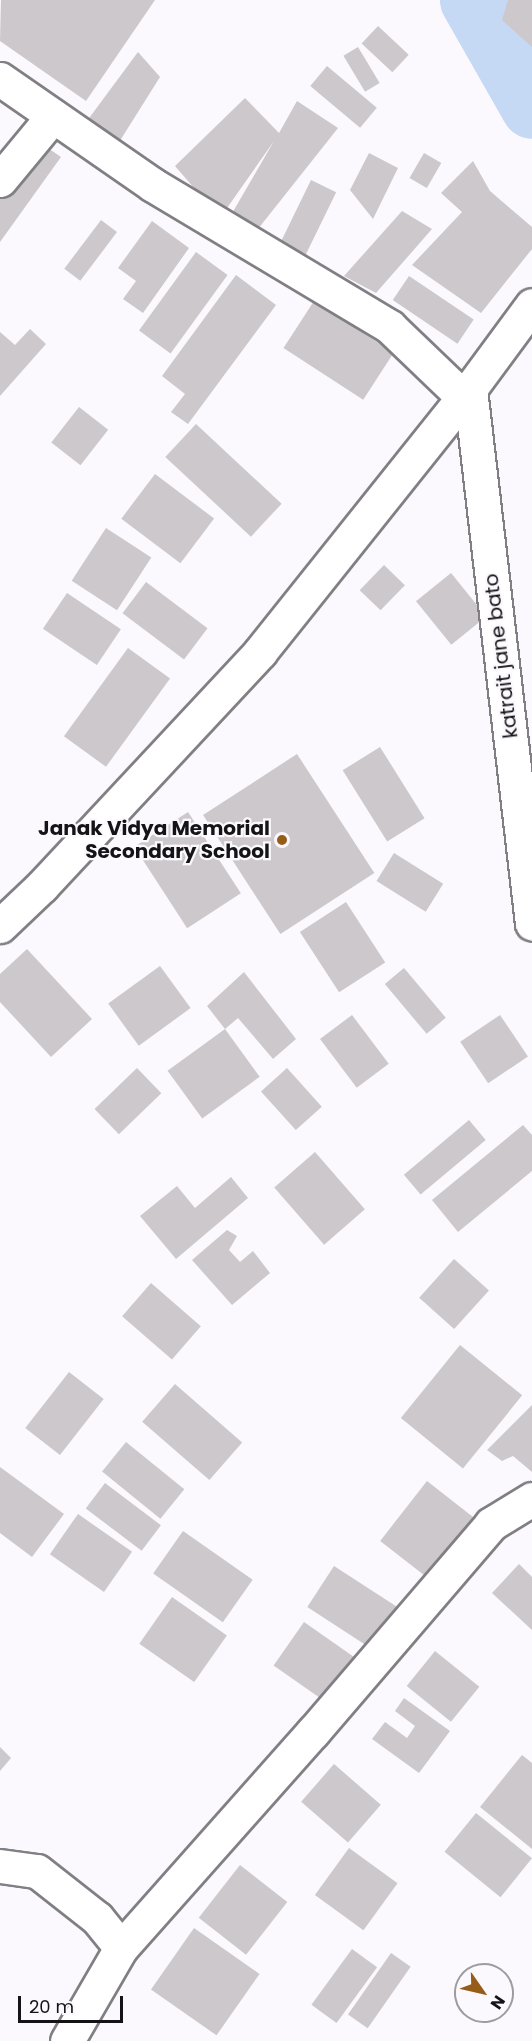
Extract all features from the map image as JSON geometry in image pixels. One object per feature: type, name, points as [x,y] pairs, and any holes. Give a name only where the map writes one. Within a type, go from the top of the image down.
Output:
[{"type":"street","points":[[0,79],[153,185],[390,327],[466,393]]},
{"type":"street","points":[[0,180],[53,116]]},
{"type":"street","points":[[0,926],[42,886],[260,652],[466,393],[532,305]]},
{"type":"street","name":"katrait jane bato","points":[[466,393],[532,923]]},
{"type":"street","points":[[67,2041],[121,1948],[313,1732],[491,1524],[532,1499]]},
{"type":"street","points":[[0,1866],[37,1871],[96,1918],[121,1948]]},
{"type":"building","points":[[1,0],[155,0],[86,101],[0,41]]},
{"type":"building","points":[[508,0],[532,0],[532,47],[502,20]]},
{"type":"building","points":[[378,26],[409,55],[392,72],[362,44]]},
{"type":"building","points":[[358,47],[380,83],[365,92],[343,56]]},
{"type":"building","points":[[138,52],[160,77],[116,147],[81,129]]},
{"type":"building","points":[[327,66],[377,108],[360,128],[310,86]]},
{"type":"building","points":[[245,98],[279,133],[297,101],[338,128],[254,234],[227,222],[274,141],[220,218],[175,166]]},
{"type":"building","points":[[39,142],[61,157],[0,242],[0,197]]},
{"type":"building","points":[[369,153],[398,168],[373,219],[350,190]]},
{"type":"building","points":[[424,153],[441,163],[427,188],[410,178]]},
{"type":"building","points":[[473,161],[490,191],[532,227],[532,249],[481,313],[412,265],[462,212],[441,193]]},
{"type":"building","points":[[311,180],[336,192],[306,254],[281,242]]},
{"type":"building","points":[[402,211],[432,229],[376,293],[344,276]]},
{"type":"building","points":[[101,220],[117,232],[80,281],[64,269]]},
{"type":"building","points":[[152,221],[189,248],[143,313],[123,299],[136,281],[118,268]]},
{"type":"building","points":[[196,252],[228,275],[171,353],[139,330]]},
{"type":"building","points":[[236,275],[276,305],[188,424],[171,412],[185,394],[162,376]]},
{"type":"building","points":[[409,276],[474,320],[457,344],[393,300]]},
{"type":"building","points":[[314,301],[394,353],[363,400],[284,348]]},
{"type":"building","points":[[30,329],[46,344],[0,396],[0,332],[15,345]]},
{"type":"building","points":[[79,407],[108,430],[80,465],[51,442]]},
{"type":"building","points":[[196,424],[282,504],[251,537],[165,457]]},
{"type":"building","points":[[155,474],[214,519],[180,563],[121,519]]},
{"type":"building","points":[[106,528],[151,557],[117,610],[72,581]]},
{"type":"building","points":[[384,565],[405,585],[381,610],[360,590]]},
{"type":"building","points":[[451,573],[486,617],[451,645],[416,601]]},
{"type":"building","points":[[146,582],[207,628],[184,659],[123,613]]},
{"type":"building","points":[[67,593],[121,629],[97,665],[43,629]]},
{"type":"building","points":[[128,648],[170,679],[106,767],[64,736]]},
{"type":"building","points":[[380,747],[425,818],[387,842],[343,770]]},
{"type":"building","points":[[297,754],[374,873],[280,934],[203,815]]},
{"type":"building","points":[[188,812],[241,893],[187,928],[134,847]]},
{"type":"building","points":[[394,853],[443,884],[426,912],[377,881]]},
{"type":"building","points":[[346,902],[385,962],[339,992],[300,932]]},
{"type":"building","points":[[27,949],[92,1019],[51,1057],[0,1002],[0,974]]},
{"type":"building","points":[[160,966],[191,1008],[139,1046],[108,1004]]},
{"type":"building","points":[[404,968],[446,1018],[427,1034],[385,984]]},
{"type":"building","points":[[244,972],[296,1039],[273,1059],[238,1018],[225,1029],[207,1006]]},
{"type":"building","points":[[352,1015],[389,1064],[357,1088],[320,1039]]},
{"type":"building","points":[[500,1015],[528,1056],[488,1083],[460,1042]]},
{"type":"building","points":[[225,1029],[260,1077],[202,1118],[168,1071]]},
{"type":"building","points":[[137,1068],[161,1093],[119,1134],[95,1109]]},
{"type":"building","points":[[287,1068],[322,1107],[296,1130],[261,1091]]},
{"type":"building","points":[[469,1120],[486,1140],[421,1195],[404,1175]]},
{"type":"building","points":[[523,1125],[532,1135],[532,1171],[458,1232],[432,1200]]},
{"type":"building","points":[[315,1152],[365,1209],[324,1245],[274,1187]]},
{"type":"building","points":[[231,1177],[248,1198],[176,1259],[140,1216],[177,1186],[195,1208]]},
{"type":"building","points":[[227,1230],[237,1236],[229,1250],[240,1262],[253,1251],[270,1273],[232,1305],[192,1260]]},
{"type":"building","points":[[454,1259],[489,1290],[454,1329],[419,1298]]},
{"type":"building","points":[[151,1283],[201,1326],[172,1360],[122,1316]]},
{"type":"building","points":[[460,1345],[522,1395],[463,1468],[401,1418]]},
{"type":"building","points":[[69,1372],[104,1399],[60,1455],[25,1428]]},
{"type":"building","points":[[175,1384],[242,1442],[209,1480],[142,1422]]},
{"type":"building","points":[[532,1405],[532,1472],[513,1456],[502,1461],[487,1450]]},
{"type":"building","points":[[126,1442],[184,1489],[160,1519],[102,1472]]},
{"type":"building","points":[[0,1467],[64,1514],[32,1557],[0,1533]]},
{"type":"building","points":[[427,1481],[485,1526],[438,1586],[380,1541]]},
{"type":"building","points":[[105,1483],[161,1525],[142,1551],[86,1509]]},
{"type":"building","points":[[78,1514],[132,1552],[104,1592],[50,1554]]},
{"type":"building","points":[[183,1531],[253,1580],[223,1622],[153,1574]]},
{"type":"building","points":[[519,1564],[532,1577],[532,1630],[492,1593]]},
{"type":"building","points":[[334,1566],[416,1619],[390,1660],[307,1607]]},
{"type":"building","points":[[172,1597],[227,1635],[194,1682],[139,1644]]},
{"type":"building","points":[[304,1622],[365,1665],[335,1708],[274,1665]]},
{"type":"building","points":[[435,1651],[479,1687],[451,1722],[407,1686]]},
{"type":"building","points":[[404,1698],[450,1731],[419,1773],[372,1739],[385,1722],[407,1738],[415,1726],[395,1711]]},
{"type":"building","points":[[0,1747],[11,1758],[0,1771]]},
{"type":"building","points":[[522,1755],[532,1763],[532,1849],[480,1807]]},
{"type":"building","points":[[334,1764],[381,1805],[348,1842],[301,1802]]},
{"type":"building","points":[[476,1813],[532,1858],[500,1897],[445,1852]]},
{"type":"building","points":[[349,1848],[398,1883],[363,1930],[315,1895]]},
{"type":"building","points":[[240,1865],[287,1902],[246,1955],[199,1918]]},
{"type":"building","points":[[194,1928],[260,1974],[217,2035],[151,1989]]},
{"type":"building","points":[[352,1949],[377,1967],[337,2023],[311,2005]]},
{"type":"building","points":[[391,1953],[411,1967],[368,2028],[348,2014]]},
{"type":"waterway","points":[[471,0],[532,107]]},
{"type":"place","name":"Janak Vidya Memorial Secondary School","points":[[282,840]]}]
